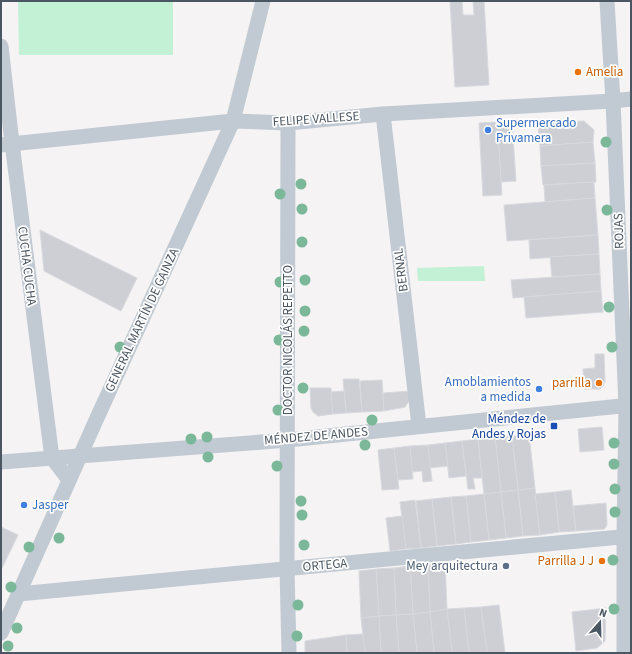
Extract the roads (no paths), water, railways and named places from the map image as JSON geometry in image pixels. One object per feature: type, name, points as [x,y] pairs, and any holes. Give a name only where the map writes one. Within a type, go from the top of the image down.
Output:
[{"type":"street","name":"GENERAL MARTÍN DE GAINZA","points":[[1,633],[96,418],[234,121],[263,1]]},
{"type":"street","name":"ROJAS","points":[[607,1],[628,406],[624,653]]},
{"type":"street","name":"CUCHA CUCHA","points":[[1,46],[6,144],[52,458]]},
{"type":"street","name":"FELIPE VALLESE","points":[[6,144],[234,121],[288,123],[383,114],[631,99]]},
{"type":"street","name":"BERNAL","points":[[383,114],[419,426]]},
{"type":"street","name":"DOCTOR NICOLÁS REPETTO","points":[[288,123],[287,568],[289,653]]},
{"type":"street","name":"MÉNDEZ DE ANDES","points":[[1,462],[288,440],[628,406]]},
{"type":"street","points":[[52,458],[69,480]]},
{"type":"street","name":"ORTEGA","points":[[18,594],[627,536]]},
{"type":"place","name":"Amelia","points":[[578,72]]},
{"type":"place","name":"Supermercado Privamera","points":[[488,130]]},
{"type":"place","name":"parrilla","points":[[599,383]]},
{"type":"place","name":"Amoblamientos a medida","points":[[539,389]]},
{"type":"place","name":"Méndez de Andes y Rojas","points":[[554,426]]},
{"type":"place","name":"Jasper","points":[[24,505]]},
{"type":"place","name":"Parrilla J J","points":[[602,561]]},
{"type":"place","name":"Mey arquitectura","points":[[506,566]]}]
